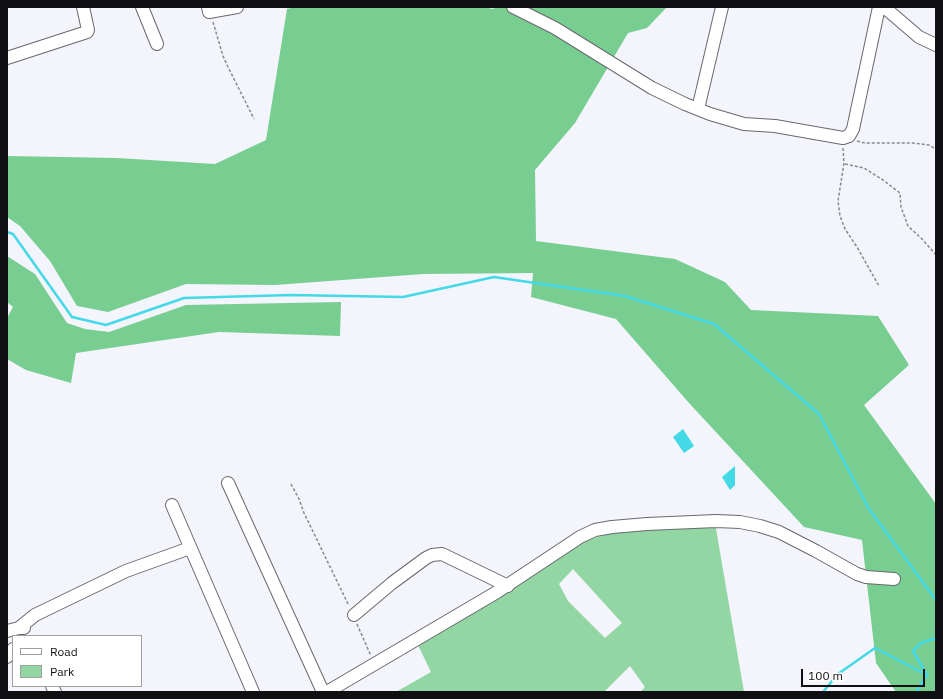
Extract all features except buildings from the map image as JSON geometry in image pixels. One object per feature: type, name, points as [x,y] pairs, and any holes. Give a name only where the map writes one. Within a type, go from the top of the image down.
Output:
[{"type":"street","points":[[7,58],[87,32],[88,30],[83,7]]},
{"type":"street","points":[[142,7],[157,44]]},
{"type":"street","points":[[208,10],[237,7]]},
{"type":"street","points":[[513,7],[555,28],[652,88],[710,114],[744,124],[775,126],[843,138],[849,136],[853,129],[879,7]]},
{"type":"street","points":[[698,109],[722,7]]},
{"type":"street","points":[[884,7],[920,36],[936,45]]},
{"type":"street","points":[[228,483],[324,692]]},
{"type":"street","points":[[172,505],[253,692]]},
{"type":"street","points":[[327,692],[508,586],[580,536],[595,530],[647,524],[716,521],[740,522],[779,532],[857,574],[866,577],[894,579]]},
{"type":"street","points":[[7,631],[24,632],[35,615],[126,571],[190,548]]},
{"type":"street","points":[[354,615],[392,583],[432,555],[442,554],[508,586]]},
{"type":"path","points":[[208,10],[225,62],[254,120]]},
{"type":"path","points":[[879,286],[845,229],[840,216],[838,201],[844,164],[843,138],[865,143],[913,143],[929,145],[936,149]]},
{"type":"path","points":[[844,164],[864,168],[900,193],[901,207],[908,226],[936,255]]},
{"type":"path","points":[[291,484],[354,615],[374,665]]},
{"type":"green space","points":[[295,7],[485,7],[492,9],[498,7],[667,7],[647,28],[628,33],[575,123],[535,170],[536,241],[675,259],[725,282],[751,310],[878,316],[909,365],[864,405],[936,504],[936,692],[896,692],[876,663],[862,540],[804,527],[689,403],[616,319],[531,297],[533,273],[423,274],[275,285],[186,284],[108,312],[77,306],[50,261],[20,226],[7,217],[7,156],[117,158],[215,164],[266,140],[287,9]]},
{"type":"green space","points":[[7,256],[35,274],[67,323],[85,329],[109,332],[186,305],[341,302],[340,336],[219,332],[76,353],[71,383],[26,370],[7,359],[7,318],[13,307],[7,302]]},
{"type":"green space","points":[[715,523],[744,692],[640,692],[645,687],[630,666],[604,692],[396,692],[431,672],[417,643],[583,541],[620,531]],"holes":[[[573,569],[622,623],[605,638],[568,601],[559,584]]]},
{"type":"water","points":[[683,429],[694,446],[684,453],[673,437]]},
{"type":"water","points":[[735,466],[735,485],[730,490],[722,477]]},
{"type":"waterway","points":[[7,232],[13,234],[72,317],[106,325],[184,298],[291,295],[403,297],[494,277],[625,296],[714,324],[819,414],[869,509],[936,600]]},
{"type":"waterway","points":[[823,692],[838,674],[875,648],[927,675],[913,651],[921,643],[936,638]]},
{"type":"waterway","points":[[916,692],[927,675]]}]
